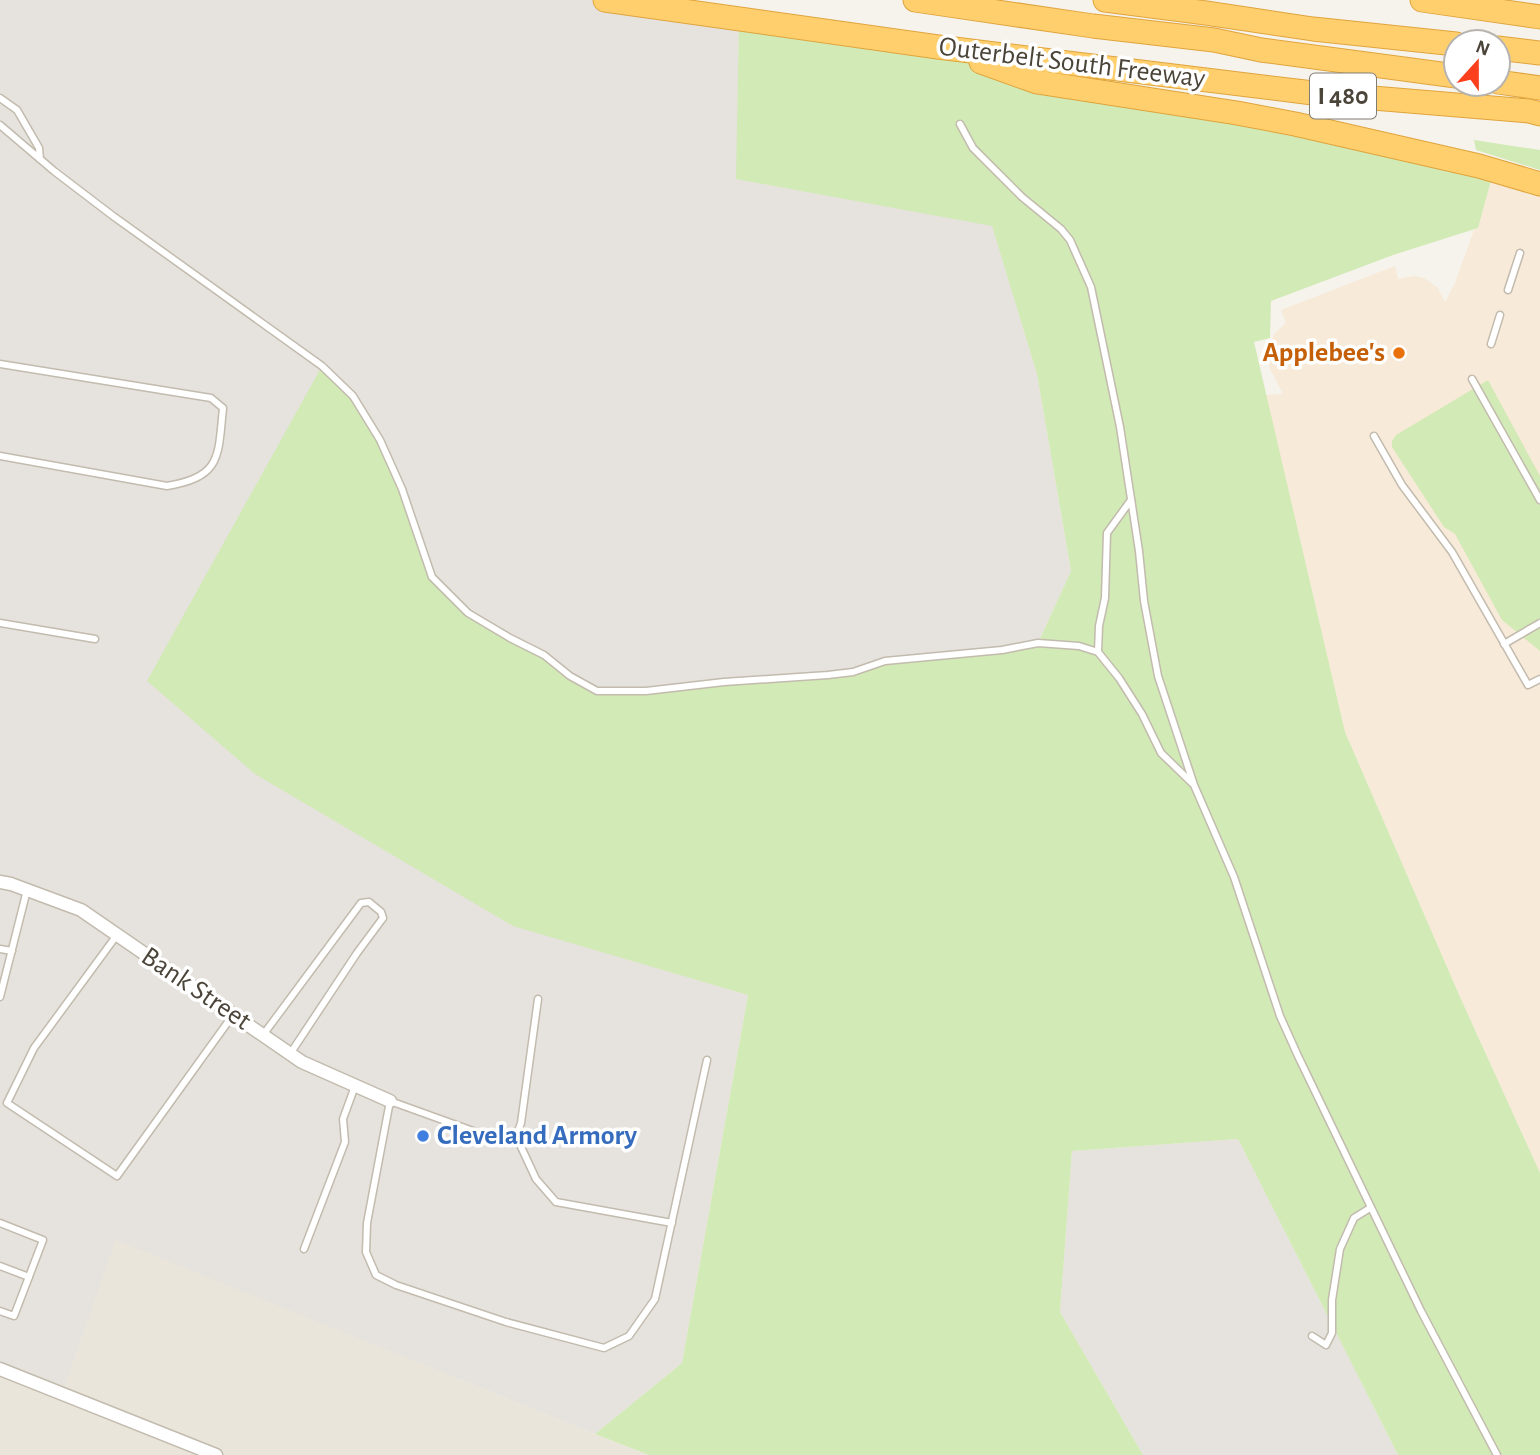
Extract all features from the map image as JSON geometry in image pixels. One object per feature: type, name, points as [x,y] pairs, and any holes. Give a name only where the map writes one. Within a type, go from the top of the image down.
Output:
[{"type":"highway","name":"Outerbelt South Freeway","points":[[605,0],[938,47],[1038,71],[1540,114]]},
{"type":"highway","points":[[915,0],[1442,74]]},
{"type":"highway","points":[[1104,0],[1313,29],[1442,43]]},
{"type":"highway","points":[[1422,0],[1540,17]]},
{"type":"highway","points":[[1512,50],[1540,53]]},
{"type":"highway","points":[[1038,71],[1295,124],[1479,166],[1540,184]]},
{"type":"highway","points":[[1512,84],[1540,88]]},
{"type":"street","name":"Bank Street","points":[[0,882],[80,910],[302,1062],[390,1101]]},
{"type":"street","points":[[0,1369],[216,1455]]},
{"type":"lane","points":[[0,98],[16,110],[38,148],[40,159]]},
{"type":"lane","points":[[960,124],[973,148],[1022,197],[1061,229],[1079,258],[1091,288],[1100,324],[1120,427],[1144,601],[1158,676],[1194,785],[1234,877],[1280,1016],[1303,1068],[1421,1311],[1497,1455]]},
{"type":"lane","points":[[0,125],[113,216],[322,366],[353,396],[380,440],[402,489],[432,577],[468,613],[544,655],[570,676],[597,691],[646,691],[724,682],[828,676],[853,672],[885,661],[1002,650],[1038,643],[1079,646],[1098,652],[1142,714],[1161,753],[1194,785]]},
{"type":"lane","points":[[1508,290],[1520,253]]},
{"type":"lane","points":[[1492,344],[1500,315]]},
{"type":"lane","points":[[0,364],[211,398],[223,408],[218,455],[206,472],[187,483],[167,486],[0,456]]},
{"type":"lane","points":[[1472,379],[1540,500]]},
{"type":"lane","points":[[1374,436],[1402,485],[1452,552],[1528,685],[1540,679]]},
{"type":"lane","points":[[1098,652],[1099,626],[1105,598],[1107,533],[1131,500]]},
{"type":"lane","points":[[0,623],[95,639]]},
{"type":"lane","points":[[1504,644],[1540,623]]},
{"type":"lane","points":[[0,997],[27,890]]},
{"type":"lane","points":[[263,1035],[361,903],[369,902],[381,912],[383,918],[290,1054]]},
{"type":"lane","points":[[117,935],[34,1048],[7,1103],[117,1177],[233,1015]]},
{"type":"lane","points":[[0,949],[12,951]]},
{"type":"lane","points":[[538,999],[521,1123],[516,1136],[536,1179],[556,1202],[672,1223]]},
{"type":"lane","points":[[516,1136],[504,1140],[487,1136],[390,1101],[367,1223],[366,1252],[376,1275],[396,1285],[506,1322],[604,1348],[629,1336],[656,1299],[707,1060]]},
{"type":"lane","points":[[304,1249],[345,1142],[343,1119],[355,1086]]},
{"type":"lane","points":[[1312,1336],[1326,1345],[1332,1332],[1332,1300],[1340,1249],[1354,1218],[1370,1208]]},
{"type":"lane","points":[[0,1223],[43,1240],[14,1316],[0,1311]]},
{"type":"lane","points":[[0,1266],[29,1277]]},
{"type":"shaded area","points":[[0,0],[604,0],[739,19],[737,179],[992,225],[1037,374],[1071,571],[1038,643],[513,925],[748,995],[682,1363],[595,1434],[116,1240],[62,1394],[0,1370]]},
{"type":"shaded area","points":[[1491,181],[1540,196],[1540,1173],[1345,732],[1266,395],[1282,392],[1267,357],[1268,347],[1275,333],[1285,324],[1281,310],[1395,266],[1398,279],[1414,276],[1424,278],[1438,288],[1445,302],[1455,283],[1474,230],[1478,228]]},
{"type":"shaded area","points":[[1238,1139],[1398,1455],[1143,1455],[1060,1312],[1072,1151]]},
{"type":"shaded area","points":[[116,1239],[649,1455],[0,1455],[0,1369],[62,1393]]},
{"type":"green space","points":[[739,19],[938,47],[1037,82],[1494,170],[1478,228],[1393,255],[1271,301],[1270,338],[1254,342],[1345,732],[1540,1173],[1540,1455],[1398,1455],[1238,1139],[1072,1151],[1060,1312],[1143,1455],[649,1455],[595,1434],[682,1363],[748,995],[513,926],[255,774],[147,681],[322,366],[353,396],[380,440],[432,577],[468,613],[597,690],[646,691],[828,675],[885,661],[959,655],[1038,643],[1071,571],[1037,374],[992,226],[736,179]]},
{"type":"green space","points":[[1474,140],[1540,150],[1540,170],[1476,150]]},
{"type":"green space","points":[[1488,380],[1540,476],[1540,651],[1502,620],[1455,534],[1444,527],[1392,447],[1396,435]]},
{"type":"place","name":"Applebee's","points":[[1399,353]]},
{"type":"place","name":"Cleveland Armory","points":[[423,1136]]}]
